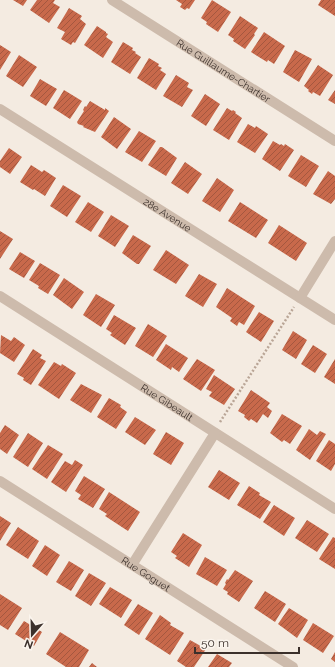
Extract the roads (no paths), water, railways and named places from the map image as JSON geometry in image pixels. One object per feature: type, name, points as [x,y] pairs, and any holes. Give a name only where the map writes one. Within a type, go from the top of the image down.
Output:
[{"type":"street","name":"Rue Guillaume-Chartier","points":[[112,0],[335,141]]},
{"type":"street","name":"28e Avenue","points":[[0,109],[335,320]]},
{"type":"street","points":[[300,298],[335,241]]},
{"type":"street","name":"Rue Gibeault","points":[[0,296],[335,509]]},
{"type":"street","points":[[132,565],[215,433]]},
{"type":"street","name":"Rue Goguet","points":[[0,482],[292,667]]}]
